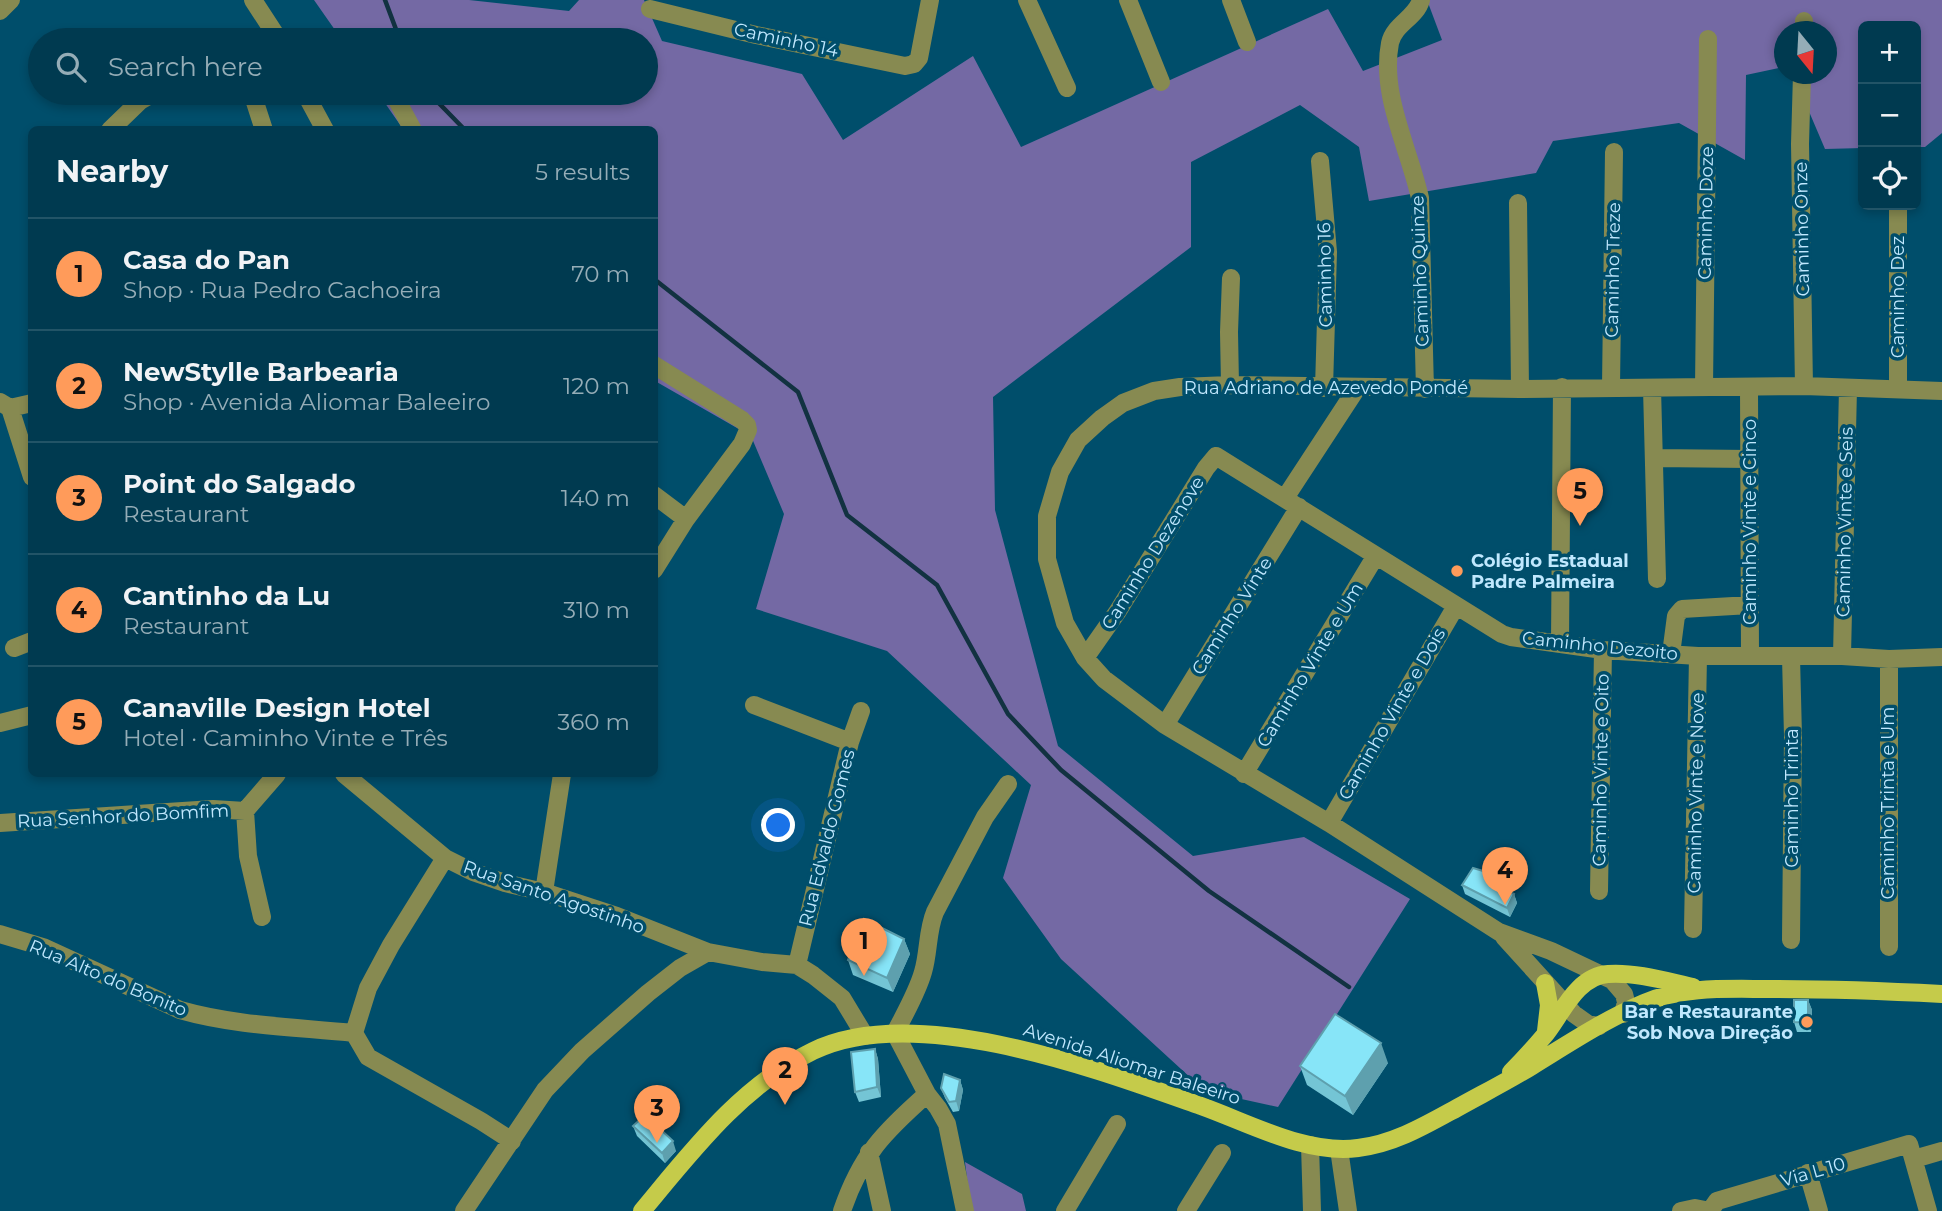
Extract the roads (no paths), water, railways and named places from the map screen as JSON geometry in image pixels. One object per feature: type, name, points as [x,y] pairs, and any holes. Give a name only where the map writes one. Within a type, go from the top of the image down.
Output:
[{"type":"main road","name":"Avenida Aliomar Baleeiro","points":[[1491,1089],[1513,1070],[1545,1035],[1575,992],[1600,975],[1634,976],[1703,989]]},
{"type":"main road","points":[[1545,983],[1549,1005],[1545,1035]]},
{"type":"main road","name":"Avenida Aliomar Baleeiro","points":[[642,1211],[732,1108],[771,1077],[812,1052],[864,1036],[895,1033],[959,1037],[1012,1047],[1138,1084],[1310,1145],[1358,1149],[1398,1138],[1426,1126],[1599,1026],[1663,996],[1703,989],[1837,989],[1942,994]]},
{"type":"street","points":[[0,11],[11,0]]},
{"type":"street","points":[[253,0],[271,28]]},
{"type":"street","name":"Caminho 14","points":[[650,9],[905,66],[914,64],[919,58],[930,0]]},
{"type":"street","points":[[1027,0],[1067,88]]},
{"type":"street","points":[[1128,0],[1161,82]]},
{"type":"street","points":[[1231,0],[1247,42]]},
{"type":"street","name":"Caminho Quinze","points":[[1421,0],[1414,14],[1393,34],[1390,44],[1390,76],[1397,124],[1420,198],[1425,388]]},
{"type":"street","name":"Caminho Doze","points":[[1704,387],[1708,39]]},
{"type":"street","name":"Caminho Onze","points":[[1802,84],[1800,144],[1804,386]]},
{"type":"street","points":[[114,126],[136,105]]},
{"type":"street","points":[[256,105],[263,126]]},
{"type":"street","points":[[311,105],[323,126]]},
{"type":"street","points":[[399,105],[411,126]]},
{"type":"street","name":"Caminho Treze","points":[[1611,387],[1614,152]]},
{"type":"street","name":"Caminho 16","points":[[1320,161],[1328,252],[1324,388]]},
{"type":"street","points":[[1518,203],[1520,389]]},
{"type":"street","name":"Caminho Dez","points":[[1898,210],[1898,388]]},
{"type":"street","points":[[1230,385],[1228,332],[1231,278]]},
{"type":"street","points":[[658,368],[742,420],[748,430],[742,444],[686,519],[658,564]]},
{"type":"street","name":"Rua Adriano de Azevedo Pondé","points":[[1623,1013],[1626,1002],[1619,985],[1612,980],[1551,951],[1499,932],[1328,823],[1165,724],[1104,679],[1085,658],[1065,623],[1047,559],[1047,516],[1060,472],[1078,440],[1123,403],[1154,391],[1180,387],[1230,385],[1520,389],[1804,386],[1942,391]]},
{"type":"street","points":[[1560,643],[1562,387]]},
{"type":"street","name":"Caminho Vinte e Cinco","points":[[1749,387],[1750,656]]},
{"type":"street","name":"Caminho Vinte","points":[[1165,724],[1357,388]]},
{"type":"street","points":[[1652,388],[1657,579]]},
{"type":"street","name":"Caminho Vinte e Seis","points":[[1842,656],[1849,388]]},
{"type":"street","points":[[28,403],[5,405],[28,466]]},
{"type":"street","name":"Caminho Dezenove","points":[[1085,658],[1149,563],[1213,458],[1224,461]]},
{"type":"street","points":[[1654,458],[1750,459]]},
{"type":"street","name":"Caminho Dezoito","points":[[1224,461],[1502,634],[1525,640],[1603,650],[1698,656],[1842,656],[1889,659],[1942,657]]},
{"type":"street","points":[[658,498],[686,519]]},
{"type":"street","name":"Caminho Vinte e Um","points":[[1244,774],[1375,557]]},
{"type":"street","points":[[1671,654],[1676,616],[1682,610],[1750,605]]},
{"type":"street","name":"Caminho Vinte e Dois","points":[[1328,823],[1456,606]]},
{"type":"street","points":[[14,648],[28,643]]},
{"type":"street","name":"Caminho Vinte e Oito","points":[[1599,891],[1603,650]]},
{"type":"street","name":"Caminho Vinte e Nove","points":[[1693,929],[1698,656]]},
{"type":"street","name":"Caminho Trinta","points":[[1791,657],[1791,940]]},
{"type":"street","name":"Caminho Trinta e Um","points":[[1889,659],[1889,947]]},
{"type":"street","points":[[754,705],[850,742]]},
{"type":"street","name":"Rua Edvaldo Gomes","points":[[797,965],[850,742],[861,711]]},
{"type":"street","points":[[0,723],[28,716]]},
{"type":"street","name":"Rua Senhor do Bomfim","points":[[262,917],[245,838],[245,811],[274,777]]},
{"type":"street","name":"Rua Santo Agostinho","points":[[348,777],[445,858],[472,872],[617,916],[708,952],[797,965]]},
{"type":"street","points":[[544,892],[560,777]]},
{"type":"street","points":[[965,1211],[947,1124],[939,1108],[927,1094],[895,1033],[924,971],[930,923],[980,827],[1008,784]]},
{"type":"street","name":"Rua Senhor do Bomfim","points":[[0,823],[213,809],[245,811]]},
{"type":"street","points":[[445,858],[368,988],[354,1033],[368,1057],[512,1141]]},
{"type":"street","name":"Rua Adriano de Azevedo Pondé","points":[[1499,932],[1565,1006],[1581,1021],[1599,1026]]},
{"type":"street","name":"Rua Alto do Bonito","points":[[0,934],[43,947],[199,1016],[354,1033]]},
{"type":"street","points":[[464,1211],[545,1090],[582,1051],[648,993],[680,968],[708,952]]},
{"type":"street","points":[[797,965],[842,998],[864,1036]]},
{"type":"street","points":[[842,1211],[869,1152],[892,1124],[927,1094]]},
{"type":"street","points":[[1065,1211],[1117,1124]]},
{"type":"street","points":[[1310,1145],[1312,1211]]},
{"type":"street","points":[[1339,1149],[1348,1211]]},
{"type":"street","name":"Via L 10","points":[[1681,1211],[1714,1206],[1808,1173],[1911,1152],[1942,1151]]},
{"type":"street","points":[[869,1152],[882,1211]]},
{"type":"street","points":[[1911,1152],[1928,1211]]},
{"type":"street","points":[[1186,1211],[1222,1153]]},
{"type":"street","points":[[1808,1173],[1819,1211]]},
{"type":"waterway","points":[[385,0],[396,28]]},
{"type":"waterway","points":[[441,105],[461,126]]},
{"type":"waterway","points":[[658,282],[798,392],[847,515],[937,585],[1008,714],[1061,770],[1209,891],[1349,987]]},
{"type":"place","name":"Canaville Design Hotel","points":[[1580,526]]},
{"type":"place","name":"Colégio Estadual Padre Palmeira","points":[[1457,571]]},
{"type":"place","name":"Cantinho da Lu","points":[[1505,905]]},
{"type":"place","name":"Casa do Pan","points":[[864,976]]},
{"type":"place","name":"Bar e Restaurante Sob Nova Direção","points":[[1807,1022]]},
{"type":"place","name":"NewStylle Barbearia","points":[[785,1105]]},
{"type":"place","name":"Point do Salgado","points":[[657,1143]]}]
